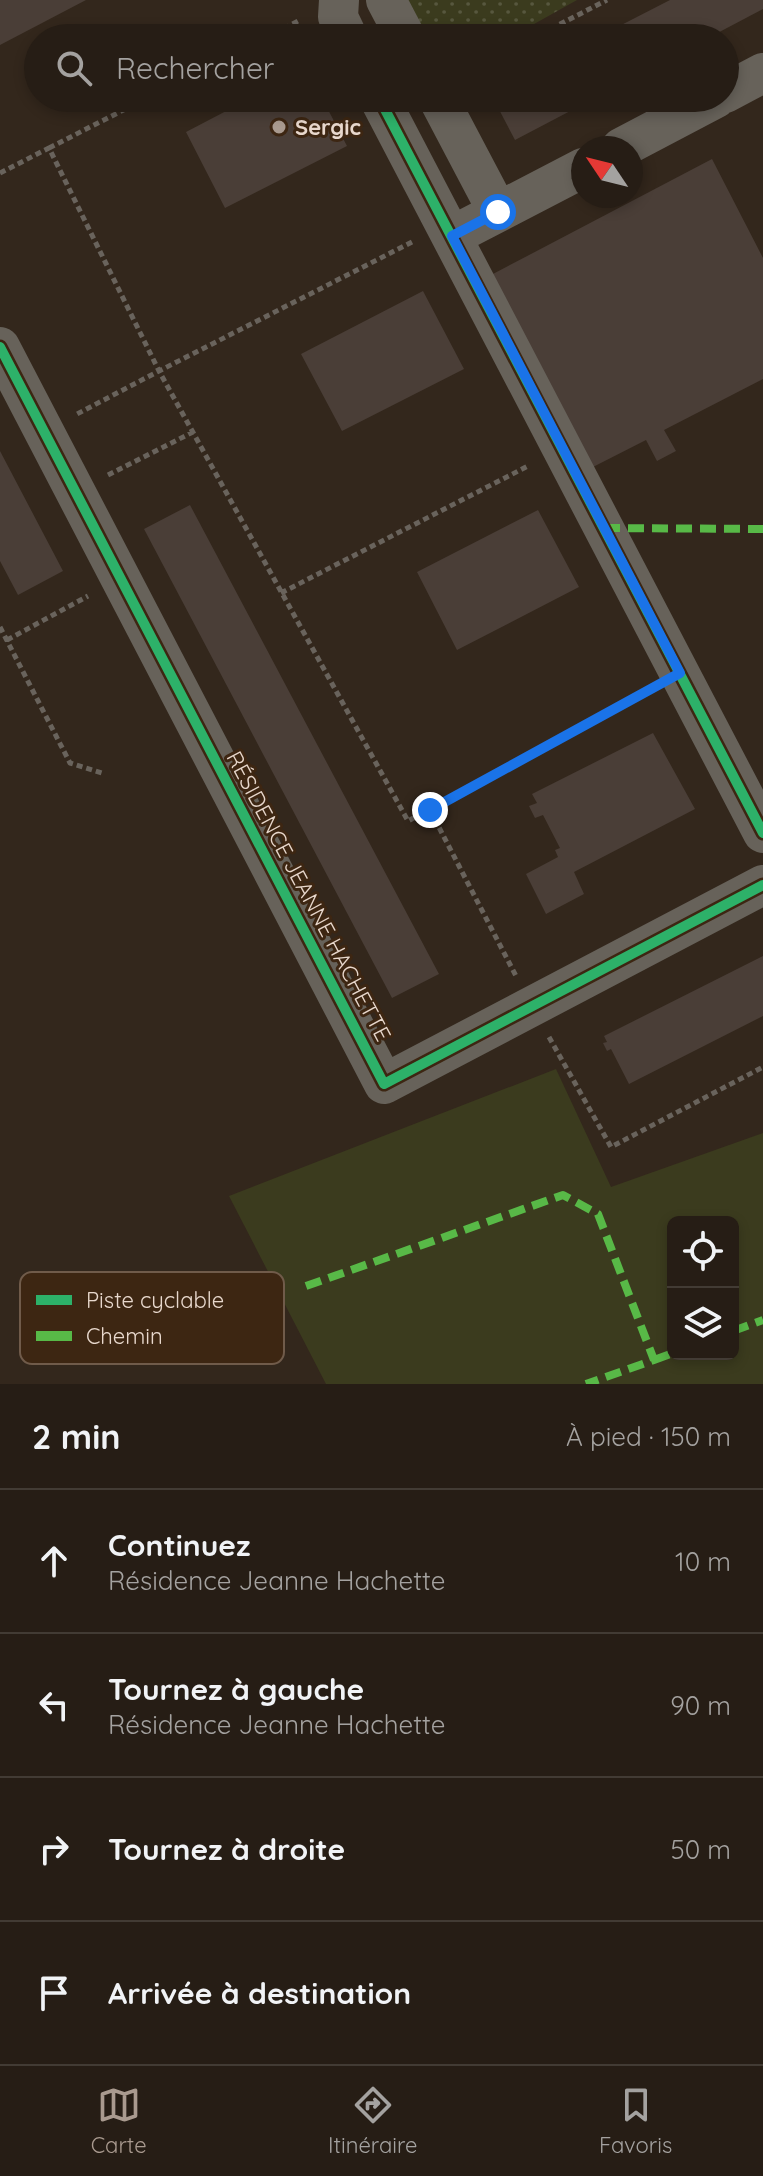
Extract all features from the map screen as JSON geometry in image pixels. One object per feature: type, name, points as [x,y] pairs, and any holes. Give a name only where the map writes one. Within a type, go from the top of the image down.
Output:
[{"type":"street","points":[[339,0],[338,17],[341,24]]},
{"type":"street","points":[[386,0],[399,24]]},
{"type":"street","points":[[739,86],[763,73]]},
{"type":"street","points":[[386,112],[763,833]]},
{"type":"street","points":[[445,112],[498,212]]},
{"type":"street","points":[[643,136],[689,112]]},
{"type":"street","points":[[449,231],[498,212],[571,174]]},
{"type":"street","name":"RÉSIDENCE JEANNE HACHETTE","points":[[0,347],[384,1084],[763,885]]},
{"type":"path","points":[[560,24],[607,0]]},
{"type":"path","points":[[0,173],[120,112]]},
{"type":"path","points":[[49,148],[159,371],[408,821],[680,673]]},
{"type":"path","points":[[44,431],[159,371],[449,231]]},
{"type":"path","points":[[75,491],[193,432]]},
{"type":"path","points":[[281,593],[563,449]]},
{"type":"path","points":[[7,640],[121,579]]},
{"type":"path","points":[[0,627],[70,763],[105,774]]},
{"type":"path","points":[[430,810],[532,1006],[611,1147],[763,1067]]},
{"type":"shaded area","points":[[402,0],[577,0],[534,24],[415,24]]},
{"type":"shaded area","points":[[556,1069],[611,1187],[763,1133],[763,1384],[326,1384],[284,1303],[284,1272],[268,1272],[229,1196]]},
{"type":"building","points":[[0,0],[86,0],[40,24],[24,24],[24,32],[0,45]]},
{"type":"building","points":[[670,0],[763,0],[763,9],[735,24],[623,24]]},
{"type":"building","points":[[224,112],[329,112],[347,146],[225,208],[186,132]]},
{"type":"building","points":[[500,112],[568,112],[515,140]]},
{"type":"building","points":[[712,159],[763,258],[763,379],[664,430],[676,451],[657,461],[646,440],[591,468],[491,275],[619,208],[643,208],[643,195]]},
{"type":"building","points":[[423,291],[464,369],[342,431],[301,354]]},
{"type":"building","points":[[0,451],[63,571],[18,595],[0,561]]},
{"type":"building","points":[[190,505],[439,974],[392,998],[144,529]]},
{"type":"building","points":[[538,510],[579,587],[457,650],[417,572]]},
{"type":"building","points":[[653,733],[695,809],[574,872],[584,894],[546,914],[526,874],[558,857],[555,850],[560,848],[543,815],[535,818],[529,806],[537,803],[532,794]]},
{"type":"building","points":[[763,956],[763,1016],[629,1084],[611,1049],[607,1051],[604,1036]]},
{"type":"marked path","points":[[604,528],[763,529]]},
{"type":"marked path","points":[[306,1286],[563,1195],[598,1214],[654,1360],[586,1384]]},
{"type":"marked path","points":[[739,1329],[763,1320]]},
{"type":"marked path","points":[[654,1360],[667,1355]]},
{"type":"cycle path","points":[[386,112],[763,833]]},
{"type":"cycle path","points":[[0,347],[384,1084],[763,885]]},
{"type":"place","name":"Sergic","points":[[279,127]]},
{"type":"route","points":[[430,810],[680,673],[452,236],[498,212]]}]
